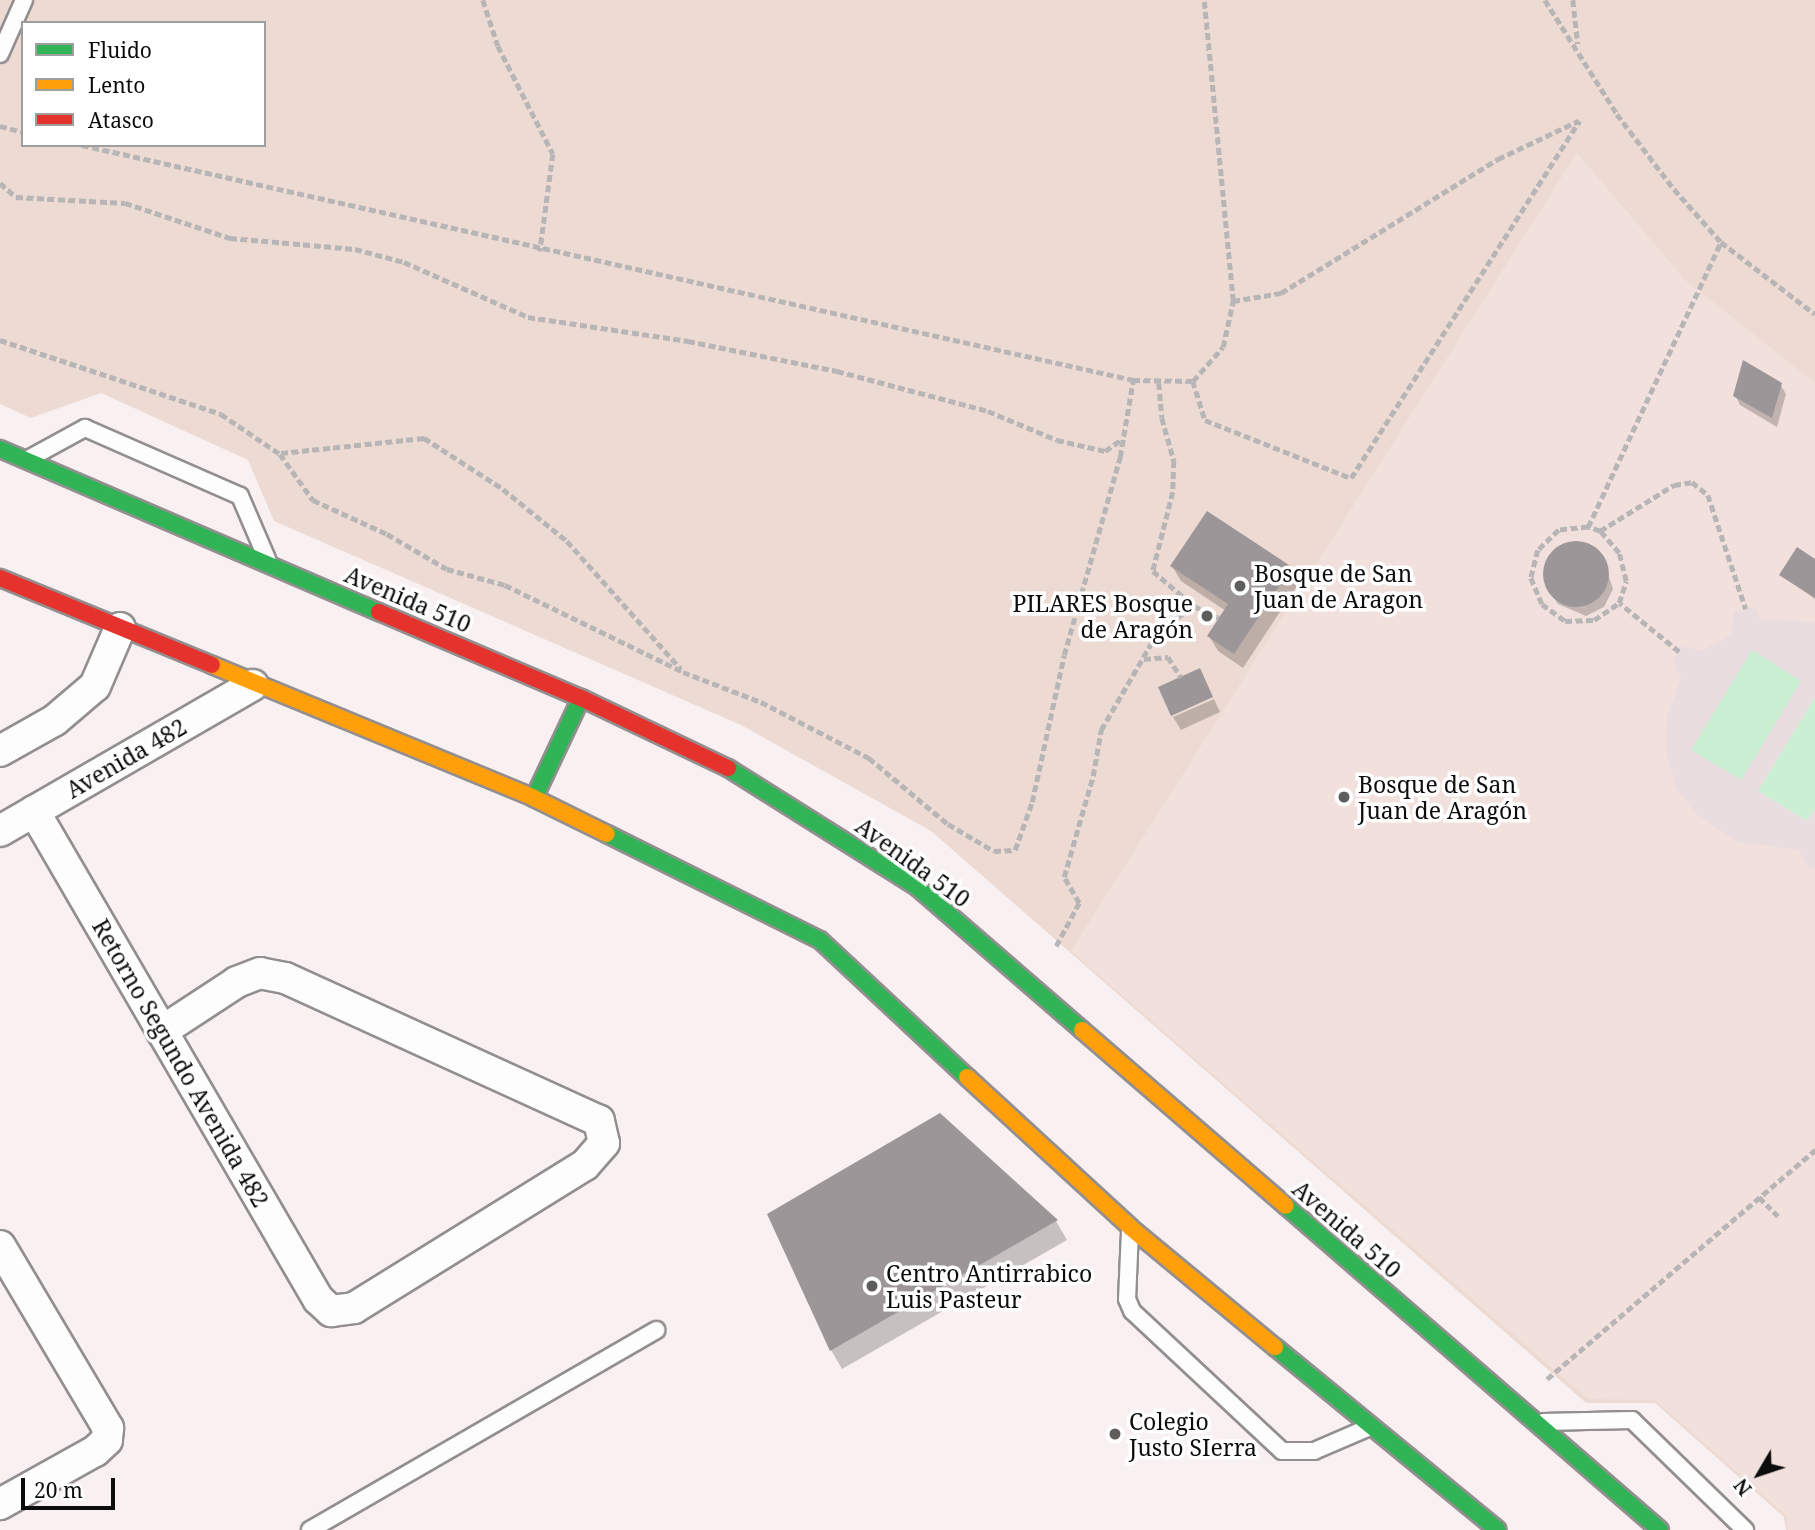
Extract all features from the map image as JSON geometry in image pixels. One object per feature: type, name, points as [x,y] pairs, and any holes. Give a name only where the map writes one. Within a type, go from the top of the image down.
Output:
[{"type":"main road","name":"Avenida 510","points":[[0,449],[581,698],[750,778],[917,887],[1659,1530]]},
{"type":"main road","points":[[0,578],[253,685],[534,798],[820,940],[1130,1228],[1498,1530]]},
{"type":"main road","points":[[534,798],[581,698]]},
{"type":"street","points":[[0,751],[55,720],[95,686],[120,628]]},
{"type":"street","name":"Avenida 482","points":[[0,831],[253,685]]},
{"type":"street","name":"Retorno Segundo Avenida 482","points":[[34,811],[162,1031],[318,1299],[331,1311],[354,1308],[585,1165],[604,1143],[599,1121],[285,978],[260,973],[237,982],[162,1031]]},
{"type":"street","points":[[0,1247],[108,1428],[107,1440],[95,1451],[0,1504]]},
{"type":"lane","points":[[0,54],[24,0]]},
{"type":"lane","points":[[26,460],[85,428],[240,496],[269,564]]},
{"type":"lane","points":[[1130,1228],[1127,1299],[1132,1311],[1282,1451],[1314,1451],[1372,1426]]},
{"type":"lane","points":[[313,1529],[656,1330]]},
{"type":"lane","points":[[1535,1422],[1632,1420],[1745,1530]]},
{"type":"path","points":[[483,0],[498,46],[553,154],[540,251]]},
{"type":"path","points":[[91,147],[540,251],[1133,380],[1159,383],[1194,381],[1223,347],[1233,301],[1204,0]]},
{"type":"path","points":[[1545,0],[1578,46],[1617,114],[1721,242],[1815,314]]},
{"type":"path","points":[[1573,0],[1578,46]]},
{"type":"path","points":[[1194,381],[1206,419],[1351,478],[1579,121],[1498,159],[1281,293],[1233,301]]},
{"type":"path","points":[[0,127],[21,132]]},
{"type":"path","points":[[0,183],[16,197],[125,203],[230,238],[355,249],[404,262],[528,317],[688,341],[837,371],[988,411],[1081,446],[1105,451],[1123,438]]},
{"type":"path","points":[[1588,527],[1721,242]]},
{"type":"path","points":[[0,340],[221,414],[280,454],[313,500],[387,534],[447,569],[505,585],[683,672],[761,702],[869,758],[948,824],[994,852],[1015,850],[1032,802],[1064,655],[1123,438],[1133,380]]},
{"type":"path","points":[[1159,383],[1162,418],[1174,461],[1172,492],[1153,571],[1194,606],[1219,618]]},
{"type":"path","points":[[280,454],[424,438],[503,489],[567,541],[683,672]]},
{"type":"path","points":[[1600,531],[1674,485],[1692,482],[1708,495],[1746,609]]},
{"type":"path","points":[[1588,527],[1600,531],[1619,553],[1626,581],[1619,603],[1594,620],[1565,621],[1542,604],[1531,578],[1538,550],[1559,530],[1588,527]]},
{"type":"path","points":[[1619,603],[1679,652]]},
{"type":"path","points":[[1056,946],[1079,904],[1063,877],[1093,776],[1101,730],[1159,630],[1194,606]]},
{"type":"path","points":[[1143,659],[1168,657],[1181,677]]},
{"type":"path","points":[[1547,1378],[1815,1150]]},
{"type":"path","points":[[1759,1197],[1777,1216]]},
{"type":"shaded area","name":"Bosque de San Juan de Aragón","points":[[0,0],[1815,0],[1815,1530],[1786,1530],[1784,1517],[1655,1403],[1586,1403],[931,831],[741,725],[274,521],[248,460],[101,393],[31,418],[0,404]]},
{"type":"shaded area","points":[[1577,153],[1685,280],[1815,383],[1815,1530],[1788,1530],[1787,1516],[1655,1400],[1588,1399],[1071,951]]},
{"type":"shaded area","points":[[1755,607],[1761,620],[1815,622],[1815,697],[1758,791],[1807,821],[1815,809],[1815,868],[1809,870],[1799,850],[1738,842],[1695,813],[1677,789],[1666,752],[1667,716],[1681,678],[1673,659],[1684,645],[1700,651],[1731,635],[1734,612]]},
{"type":"shaded area","points":[[1752,650],[1801,681],[1741,780],[1691,750]]},
{"type":"shaded area","points":[[1815,697],[1815,809],[1807,821],[1758,791]]},
{"type":"building","points":[[1743,360],[1782,383],[1772,418],[1733,396]]},
{"type":"building","name":"Bosque de San Juan de Aragon","points":[[1207,511],[1292,567],[1234,654],[1207,636],[1228,604],[1170,566]]},
{"type":"building","points":[[1576,541],[1589,544],[1599,551],[1606,561],[1609,574],[1606,587],[1599,597],[1589,604],[1576,607],[1563,604],[1553,597],[1546,587],[1543,574],[1546,561],[1553,551],[1563,544]]},
{"type":"building","points":[[1797,547],[1815,559],[1815,598],[1779,575]]},
{"type":"building","points":[[1200,668],[1213,697],[1171,716],[1158,687]]},
{"type":"building","name":"Centro Antirrabico Luis Pasteur","points":[[940,1113],[1058,1220],[830,1351],[767,1214]]},
{"type":"traffic: fast","points":[[0,449],[379,612]]},
{"type":"traffic: fast","points":[[534,798],[581,698]]},
{"type":"traffic: fast","points":[[728,768],[917,887],[1082,1030]]},
{"type":"traffic: fast","points":[[607,834],[820,940],[967,1077]]},
{"type":"traffic: fast","points":[[1286,1206],[1660,1530]]},
{"type":"traffic: fast","points":[[1275,1347],[1498,1530]]},
{"type":"traffic: slow","points":[[212,665],[534,798],[607,834]]},
{"type":"traffic: slow","points":[[1082,1030],[1286,1206]]},
{"type":"traffic: slow","points":[[967,1077],[1131,1228],[1275,1347]]},
{"type":"traffic: jam","points":[[0,578],[212,665]]},
{"type":"traffic: jam","points":[[379,612],[581,698],[728,768]]},
{"type":"place","name":"Bosque de San Juan de Aragon","points":[[1240,586]]},
{"type":"place","name":"PILARES Bosque de Aragón","points":[[1207,616]]},
{"type":"place","name":"Bosque de San Juan de Aragón","points":[[1344,797]]},
{"type":"place","name":"Centro Antirrabico Luis Pasteur","points":[[872,1286]]},
{"type":"place","name":"Colegio Justo SIerra","points":[[1115,1434]]}]
